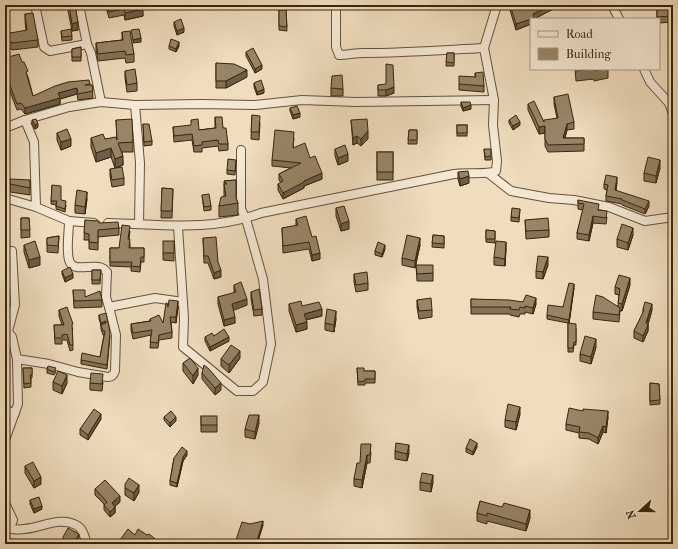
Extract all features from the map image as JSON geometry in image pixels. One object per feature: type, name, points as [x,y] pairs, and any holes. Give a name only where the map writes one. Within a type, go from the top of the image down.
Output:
[{"type":"street","points":[[35,5],[44,47],[50,51],[88,44]]},
{"type":"street","points":[[80,5],[102,102]]},
{"type":"street","points":[[336,5],[336,47],[339,54],[345,55],[356,52],[404,53],[484,48]]},
{"type":"street","points":[[5,198],[36,207],[69,221],[178,226],[210,224],[246,219],[261,213],[373,189],[454,174],[488,173],[496,171],[497,161],[493,125],[494,100],[484,48],[497,5]]},
{"type":"street","points":[[612,5],[618,18]]},
{"type":"street","points":[[644,70],[650,82],[669,103],[673,114]]},
{"type":"street","points":[[5,128],[25,120],[69,107],[102,102],[135,105],[255,105],[302,100],[356,102],[494,100]]},
{"type":"street","points":[[135,105],[140,162],[139,224]]},
{"type":"street","points":[[25,120],[34,142],[36,207]]},
{"type":"street","points":[[178,226],[184,318],[184,347],[237,391],[253,391],[264,382],[271,344],[263,279],[246,219],[241,209],[242,150]]},
{"type":"street","points":[[488,173],[512,191],[549,198],[574,200],[609,207],[645,221],[673,216]]},
{"type":"street","points":[[17,359],[49,364],[78,372],[108,377],[115,373],[116,335],[106,297],[107,272],[103,267],[88,266],[75,268],[71,265],[69,259],[69,221]]},
{"type":"street","points":[[5,440],[18,404],[17,359],[12,337],[7,329],[16,305],[12,251]]},
{"type":"street","points":[[109,306],[155,298],[183,302]]},
{"type":"street","points":[[5,410],[15,413]]},
{"type":"street","points":[[5,502],[13,520],[7,531]]},
{"type":"street","points":[[7,531],[60,522],[69,523],[77,525],[87,544]]},
{"type":"building","points":[[69,5],[75,5],[78,22],[72,24]]},
{"type":"building","points":[[108,5],[142,5],[143,9],[125,13],[124,9],[109,12]]},
{"type":"building","points":[[510,5],[520,5],[521,9],[530,5],[551,5],[533,14],[534,18],[530,18],[530,19],[516,24]]},
{"type":"building","points":[[664,5],[673,5],[673,25],[672,16],[657,17],[657,10],[665,9]]},
{"type":"building","points":[[279,10],[286,10],[287,27],[279,26]]},
{"type":"building","points":[[33,13],[38,40],[5,43],[5,34],[27,30],[25,14]]},
{"type":"building","points":[[181,19],[184,28],[177,31],[174,22]]},
{"type":"building","points":[[71,29],[72,36],[62,37],[61,31]]},
{"type":"building","points":[[139,29],[141,38],[133,40],[131,30]]},
{"type":"building","points":[[130,31],[134,54],[126,55],[125,51],[98,54],[96,43],[123,40],[122,32]]},
{"type":"building","points":[[171,39],[179,42],[176,49],[169,46]]},
{"type":"building","points":[[81,47],[81,57],[72,57],[72,49]]},
{"type":"building","points":[[253,48],[262,65],[255,69],[246,52]]},
{"type":"building","points":[[447,53],[454,53],[454,63],[446,62]]},
{"type":"building","points":[[19,54],[28,71],[26,72],[33,96],[68,82],[89,80],[90,84],[85,85],[92,85],[93,91],[78,94],[77,88],[58,93],[60,98],[25,108],[21,103],[17,104],[9,83],[5,83],[5,76],[7,76],[5,58]]},
{"type":"building","points":[[216,63],[234,64],[247,70],[226,81],[216,81]]},
{"type":"building","points":[[386,64],[393,65],[394,87],[386,90],[378,90],[378,85],[386,84]]},
{"type":"building","points":[[135,69],[137,83],[127,85],[125,71]]},
{"type":"building","points":[[483,72],[484,86],[459,84],[459,76],[476,77],[475,73]]},
{"type":"building","points":[[342,75],[343,89],[331,88],[332,76]]},
{"type":"building","points":[[261,80],[264,89],[257,92],[254,83]]},
{"type":"building","points":[[568,94],[574,122],[567,124],[563,138],[584,138],[584,144],[548,145],[545,139],[545,126],[539,127],[528,104],[534,101],[544,122],[544,120],[558,118],[554,97]]},
{"type":"building","points":[[461,102],[470,102],[471,105],[463,108]]},
{"type":"building","points":[[297,106],[300,113],[293,115],[290,108]]},
{"type":"building","points":[[252,115],[260,116],[259,132],[251,132]]},
{"type":"building","points":[[516,115],[520,122],[513,126],[509,120]]},
{"type":"building","points":[[215,117],[222,117],[223,128],[226,128],[228,144],[219,144],[218,140],[202,142],[202,145],[194,146],[192,134],[174,136],[173,127],[191,125],[191,120],[198,119],[199,130],[216,128]]},
{"type":"building","points":[[36,119],[38,124],[35,125],[32,120]]},
{"type":"building","points":[[132,119],[133,142],[118,143],[123,156],[115,159],[111,148],[96,153],[91,138],[103,134],[105,139],[116,137],[117,140],[116,120]]},
{"type":"building","points":[[367,119],[368,131],[361,139],[357,136],[353,138],[351,120]]},
{"type":"building","points":[[143,124],[149,124],[152,141],[144,142]]},
{"type":"building","points":[[457,125],[467,125],[467,133],[457,133]]},
{"type":"building","points":[[67,129],[71,139],[61,142],[57,133]]},
{"type":"building","points":[[275,130],[294,132],[293,148],[305,143],[310,158],[315,156],[322,173],[283,193],[278,184],[283,181],[279,174],[301,163],[272,160]]},
{"type":"building","points":[[409,130],[417,130],[417,140],[408,140]]},
{"type":"building","points":[[345,145],[348,154],[338,158],[335,149]]},
{"type":"building","points":[[484,149],[491,149],[491,156],[485,157]]},
{"type":"building","points":[[377,152],[393,152],[393,172],[377,172]]},
{"type":"building","points":[[648,157],[660,160],[656,176],[644,173]]},
{"type":"building","points":[[5,159],[8,159],[6,171],[5,171]]},
{"type":"building","points":[[228,159],[236,160],[235,171],[227,170]]},
{"type":"building","points":[[122,167],[124,178],[112,180],[110,169]]},
{"type":"building","points":[[468,171],[469,176],[460,179],[458,172]]},
{"type":"building","points":[[606,175],[617,177],[615,190],[649,201],[645,209],[622,199],[606,196],[608,185],[604,184]]},
{"type":"building","points":[[10,179],[30,180],[30,188],[10,184]]},
{"type":"building","points":[[236,180],[236,198],[238,203],[219,206],[221,197],[226,196],[224,184],[227,184],[224,181]]},
{"type":"building","points":[[52,185],[61,186],[61,200],[66,201],[65,209],[56,206],[57,201],[51,201]]},
{"type":"building","points":[[162,188],[173,189],[172,211],[161,211]]},
{"type":"building","points":[[77,190],[87,192],[85,207],[75,205]]},
{"type":"building","points":[[209,194],[211,206],[204,207],[202,195]]},
{"type":"building","points":[[578,200],[599,204],[598,210],[607,211],[606,218],[593,216],[589,235],[577,233],[584,204],[578,203]]},
{"type":"building","points":[[344,206],[349,221],[341,224],[336,208]]},
{"type":"building","points":[[512,208],[520,209],[519,218],[511,217]]},
{"type":"building","points":[[306,216],[312,237],[316,236],[320,253],[312,255],[309,242],[283,246],[282,228],[298,225],[296,219]]},
{"type":"building","points":[[21,218],[29,218],[30,230],[21,230]]},
{"type":"building","points":[[548,218],[549,230],[526,231],[525,220]]},
{"type":"building","points":[[85,220],[99,221],[99,223],[118,222],[119,228],[98,230],[98,243],[89,242],[89,234],[84,233]]},
{"type":"building","points":[[622,224],[633,228],[628,243],[617,239]]},
{"type":"building","points":[[122,225],[130,226],[128,239],[130,239],[129,248],[144,248],[144,257],[141,257],[140,267],[131,266],[132,262],[110,262],[110,248],[119,248]]},
{"type":"building","points":[[486,230],[495,231],[495,239],[486,239]]},
{"type":"building","points":[[407,235],[420,238],[415,261],[402,258]]},
{"type":"building","points":[[433,235],[444,236],[444,244],[432,243]]},
{"type":"building","points":[[59,236],[58,246],[47,245],[47,238]]},
{"type":"building","points":[[216,237],[218,262],[221,270],[214,273],[208,256],[204,256],[203,238]]},
{"type":"building","points":[[35,241],[40,257],[29,260],[24,245]]},
{"type":"building","points":[[163,241],[174,241],[174,253],[163,253]]},
{"type":"building","points":[[496,241],[506,242],[505,259],[494,257]]},
{"type":"building","points":[[378,242],[385,245],[382,254],[375,251]]},
{"type":"building","points":[[538,256],[548,257],[543,272],[536,271]]},
{"type":"building","points":[[416,265],[433,265],[433,273],[417,274]]},
{"type":"building","points":[[70,267],[73,274],[65,278],[62,271]]},
{"type":"building","points":[[92,270],[101,270],[100,280],[92,280]]},
{"type":"building","points":[[367,272],[368,283],[356,285],[354,274]]},
{"type":"building","points":[[619,275],[630,278],[622,304],[618,303],[620,289],[615,287]]},
{"type":"building","points":[[241,282],[247,299],[232,304],[235,317],[224,320],[218,297],[236,292],[234,285]]},
{"type":"building","points":[[569,283],[574,284],[569,320],[547,315],[548,305],[563,307]]},
{"type":"building","points":[[5,285],[9,285],[8,302],[5,301]]},
{"type":"building","points":[[259,289],[262,309],[254,310],[251,292]]},
{"type":"building","points":[[73,290],[85,290],[85,297],[100,291],[102,300],[74,301]]},
{"type":"building","points":[[526,295],[536,298],[533,308],[525,306],[525,308],[520,307],[519,310],[510,309],[511,307],[471,307],[471,299],[523,302]]},
{"type":"building","points":[[596,295],[603,297],[620,308],[619,315],[593,312]]},
{"type":"building","points":[[431,298],[432,310],[419,311],[417,300]]},
{"type":"building","points":[[169,300],[178,301],[176,317],[170,317],[172,332],[159,335],[158,343],[150,342],[152,330],[133,333],[131,324],[151,321],[150,319],[159,315],[163,323],[166,303],[168,307]]},
{"type":"building","points":[[301,301],[302,306],[319,302],[322,309],[304,314],[307,322],[296,325],[289,304]]},
{"type":"building","points":[[645,302],[652,304],[646,323],[648,325],[643,336],[634,331],[644,310]]},
{"type":"building","points":[[67,307],[73,324],[73,345],[70,345],[67,334],[62,335],[62,338],[55,338],[54,325],[64,325],[59,310]]},
{"type":"building","points":[[327,309],[336,311],[334,325],[325,323]]},
{"type":"building","points":[[106,313],[110,332],[107,365],[81,360],[82,353],[100,357],[105,331],[103,331],[101,325],[106,323],[106,321],[101,323],[99,315]]},
{"type":"building","points":[[568,323],[576,324],[576,342],[574,342],[573,348],[568,348]]},
{"type":"building","points":[[224,329],[229,337],[210,347],[205,337],[212,333],[214,336]]},
{"type":"building","points":[[5,334],[8,335],[7,345],[5,345]]},
{"type":"building","points":[[585,336],[596,339],[591,357],[580,354]]},
{"type":"building","points":[[231,345],[240,351],[229,365],[221,359]]},
{"type":"building","points":[[190,358],[198,368],[193,376],[183,363]]},
{"type":"building","points":[[204,365],[221,383],[215,388],[202,373]]},
{"type":"building","points":[[48,366],[56,368],[54,372],[47,369]]},
{"type":"building","points":[[23,368],[32,368],[32,375],[30,375],[31,383],[24,384]]},
{"type":"building","points":[[357,368],[364,368],[364,371],[375,371],[375,379],[365,379],[365,381],[358,382]]},
{"type":"building","points":[[58,371],[67,375],[62,386],[53,382]]},
{"type":"building","points":[[91,373],[103,374],[102,384],[90,383]]},
{"type":"building","points":[[5,379],[9,379],[8,390],[5,390]]},
{"type":"building","points":[[650,383],[659,384],[660,400],[650,401]]},
{"type":"building","points":[[508,404],[520,407],[516,422],[505,420]]},
{"type":"building","points":[[569,408],[583,411],[583,409],[608,411],[606,427],[603,426],[598,438],[589,433],[579,432],[580,427],[566,424]]},
{"type":"building","points":[[94,409],[101,414],[88,435],[80,429]]},
{"type":"building","points":[[171,411],[176,417],[170,423],[164,417]]},
{"type":"building","points":[[249,415],[259,415],[255,432],[245,429]]},
{"type":"building","points":[[201,416],[217,416],[217,425],[201,425]]},
{"type":"building","points":[[470,439],[477,443],[473,452],[466,448]]},
{"type":"building","points":[[396,443],[409,445],[407,454],[395,451]]},
{"type":"building","points":[[361,444],[371,444],[370,455],[367,455],[362,480],[354,479],[357,463],[360,463]]},
{"type":"building","points":[[182,447],[187,451],[183,457],[177,483],[170,481],[174,458]]},
{"type":"building","points":[[33,462],[41,477],[34,481],[25,466]]},
{"type":"building","points":[[422,473],[433,475],[431,484],[420,482]]},
{"type":"building","points":[[129,478],[139,485],[134,493],[125,488],[125,484]]},
{"type":"building","points":[[105,480],[120,496],[112,503],[115,507],[110,512],[104,505],[107,502],[95,489]]},
{"type":"building","points":[[39,497],[42,506],[34,509],[30,500]]},
{"type":"building","points":[[480,501],[502,507],[504,503],[530,510],[526,524],[487,513],[487,516],[477,513]]},
{"type":"building","points":[[263,521],[256,544],[248,544],[236,540],[242,522],[250,524]]},
{"type":"building","points":[[68,528],[79,534],[73,544],[67,544],[64,542],[63,537]]},
{"type":"building","points":[[128,529],[135,535],[138,529],[147,535],[149,534],[160,544],[117,544]]},
{"type":"building","points":[[399,541],[410,541],[410,544],[399,544]]}]
